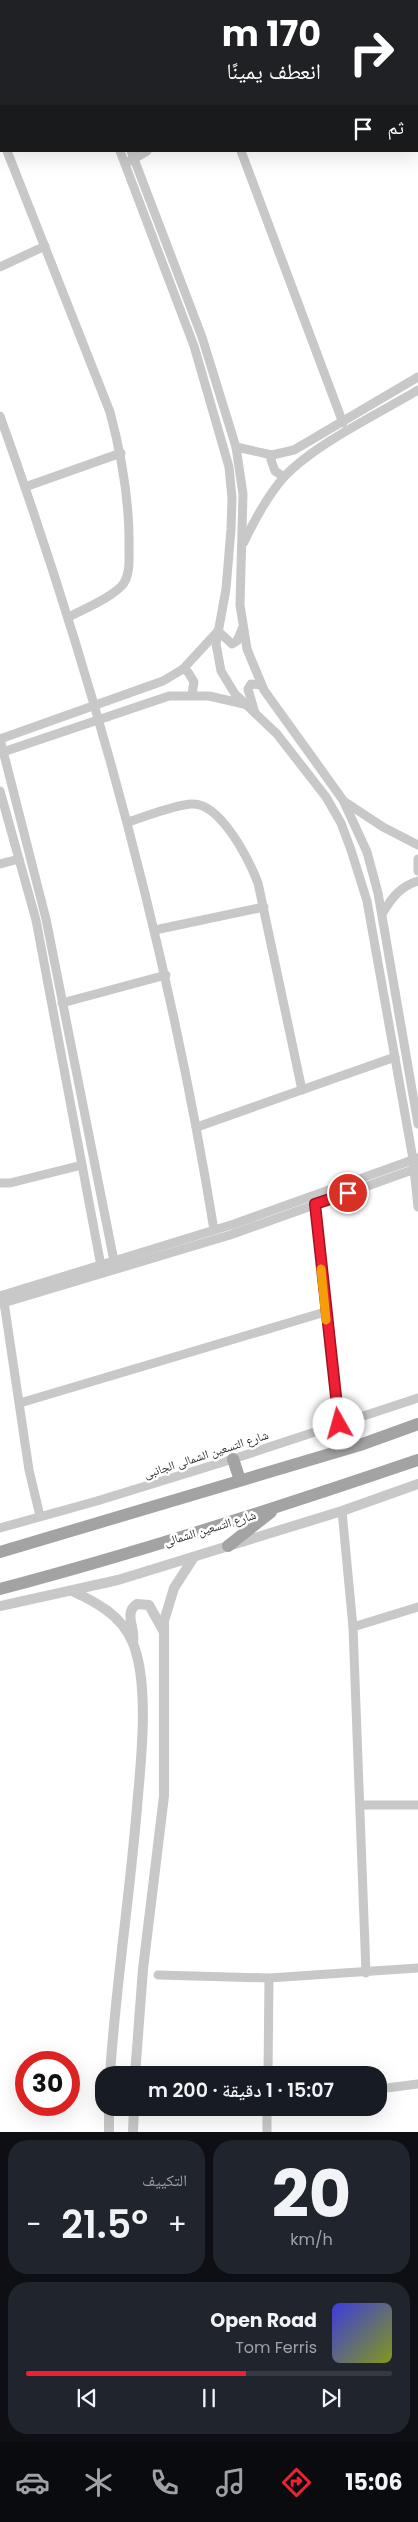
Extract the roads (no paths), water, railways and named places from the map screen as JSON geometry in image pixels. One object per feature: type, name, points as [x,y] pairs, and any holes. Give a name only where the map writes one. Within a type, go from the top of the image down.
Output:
[{"type":"main road","points":[[0,1552],[360,1445],[418,1424]]},
{"type":"main road","points":[[232,1459],[240,1480]]},
{"type":"main road","name":"شارع التسعين الشمالى","points":[[0,1589],[58,1574],[278,1507],[418,1460]]},
{"type":"main road","points":[[228,1546],[278,1507]]},
{"type":"street","points":[[7,152],[103,393],[121,453],[130,529],[128,575],[121,587],[69,617]]},
{"type":"street","points":[[241,152],[343,423]]},
{"type":"street","points":[[127,153],[125,164],[194,346],[229,467],[232,498],[231,529],[225,602],[218,631],[218,658],[221,671],[235,694],[244,704],[278,734],[326,798],[346,836],[368,901],[395,1057],[415,1158],[418,1207]]},
{"type":"street","points":[[127,153],[202,337],[236,447],[243,494],[240,605],[242,628],[251,663],[261,685],[343,800],[367,852],[375,876],[418,1124]]},
{"type":"street","points":[[0,267],[45,246]]},
{"type":"street","points":[[236,447],[272,455],[294,450],[343,423],[418,377]]},
{"type":"street","points":[[242,547],[262,507],[284,477],[312,453],[418,390]]},
{"type":"street","points":[[0,416],[26,487],[69,617],[128,822],[166,975],[197,1127],[214,1230]]},
{"type":"street","points":[[26,487],[121,453]]},
{"type":"street","points":[[272,455],[271,460],[274,471],[284,477]]},
{"type":"street","points":[[218,631],[232,644],[237,641],[242,628]]},
{"type":"street","points":[[114,1261],[46,919],[0,739],[163,681],[183,669],[218,631]]},
{"type":"street","points":[[183,669],[188,672],[194,682],[192,694]]},
{"type":"street","points":[[255,713],[248,689],[251,684],[261,685]]},
{"type":"street","points":[[2,752],[169,696],[192,694],[244,704]]},
{"type":"street","points":[[0,791],[36,920],[101,1266]]},
{"type":"street","points":[[343,800],[383,827],[418,845]]},
{"type":"street","points":[[128,822],[183,806],[193,804],[202,806],[223,823],[244,851],[258,883],[264,907],[302,1090]]},
{"type":"street","points":[[0,864],[19,859]]},
{"type":"street","points":[[418,859],[418,872]]},
{"type":"street","points":[[382,914],[400,889],[418,881]]},
{"type":"street","points":[[155,930],[264,907]]},
{"type":"street","points":[[62,1004],[166,975]]},
{"type":"street","points":[[197,1127],[395,1057]]},
{"type":"street","points":[[1,1300],[165,1250],[214,1230],[415,1158]]},
{"type":"street","points":[[0,1183],[10,1183],[82,1165]]},
{"type":"street","points":[[1,1300],[114,1261],[230,1235],[416,1169]]},
{"type":"street","points":[[315,1204],[325,1312],[339,1424]]},
{"type":"street","points":[[1,1300],[20,1403],[30,1477],[40,1516]]},
{"type":"street","points":[[20,1403],[325,1312]]},
{"type":"street","name":"شارع التسعين الشمالى الجانبى","points":[[0,1528],[97,1501],[418,1398]]},
{"type":"street","points":[[0,1606],[118,1580],[342,1511],[418,1484]]},
{"type":"street","points":[[342,1511],[353,1627],[366,1973]]},
{"type":"street","points":[[136,2066],[143,1969],[164,1796],[166,1692],[164,1632],[166,1610],[174,1588],[194,1557]]},
{"type":"street","points":[[72,1591],[96,1603],[112,1614],[128,1632],[133,1642],[139,1672],[141,1760],[134,1842],[114,2015],[111,2066]]},
{"type":"street","points":[[133,1642],[134,1628],[129,1614],[131,1608],[137,1604],[146,1604],[151,1608],[164,1632]]},
{"type":"street","points":[[353,1627],[418,1607]]},
{"type":"street","points":[[361,1805],[418,1805]]},
{"type":"street","points":[[158,1975],[269,1978],[366,1973],[418,1968]]},
{"type":"street","points":[[268,2066],[269,1978]]},
{"type":"street","points":[[387,2088],[418,2084]]},
{"type":"street","points":[[109,2132],[110,2116]]},
{"type":"street","points":[[133,2132],[134,2116]]},
{"type":"street","points":[[267,2116],[267,2132]]}]
